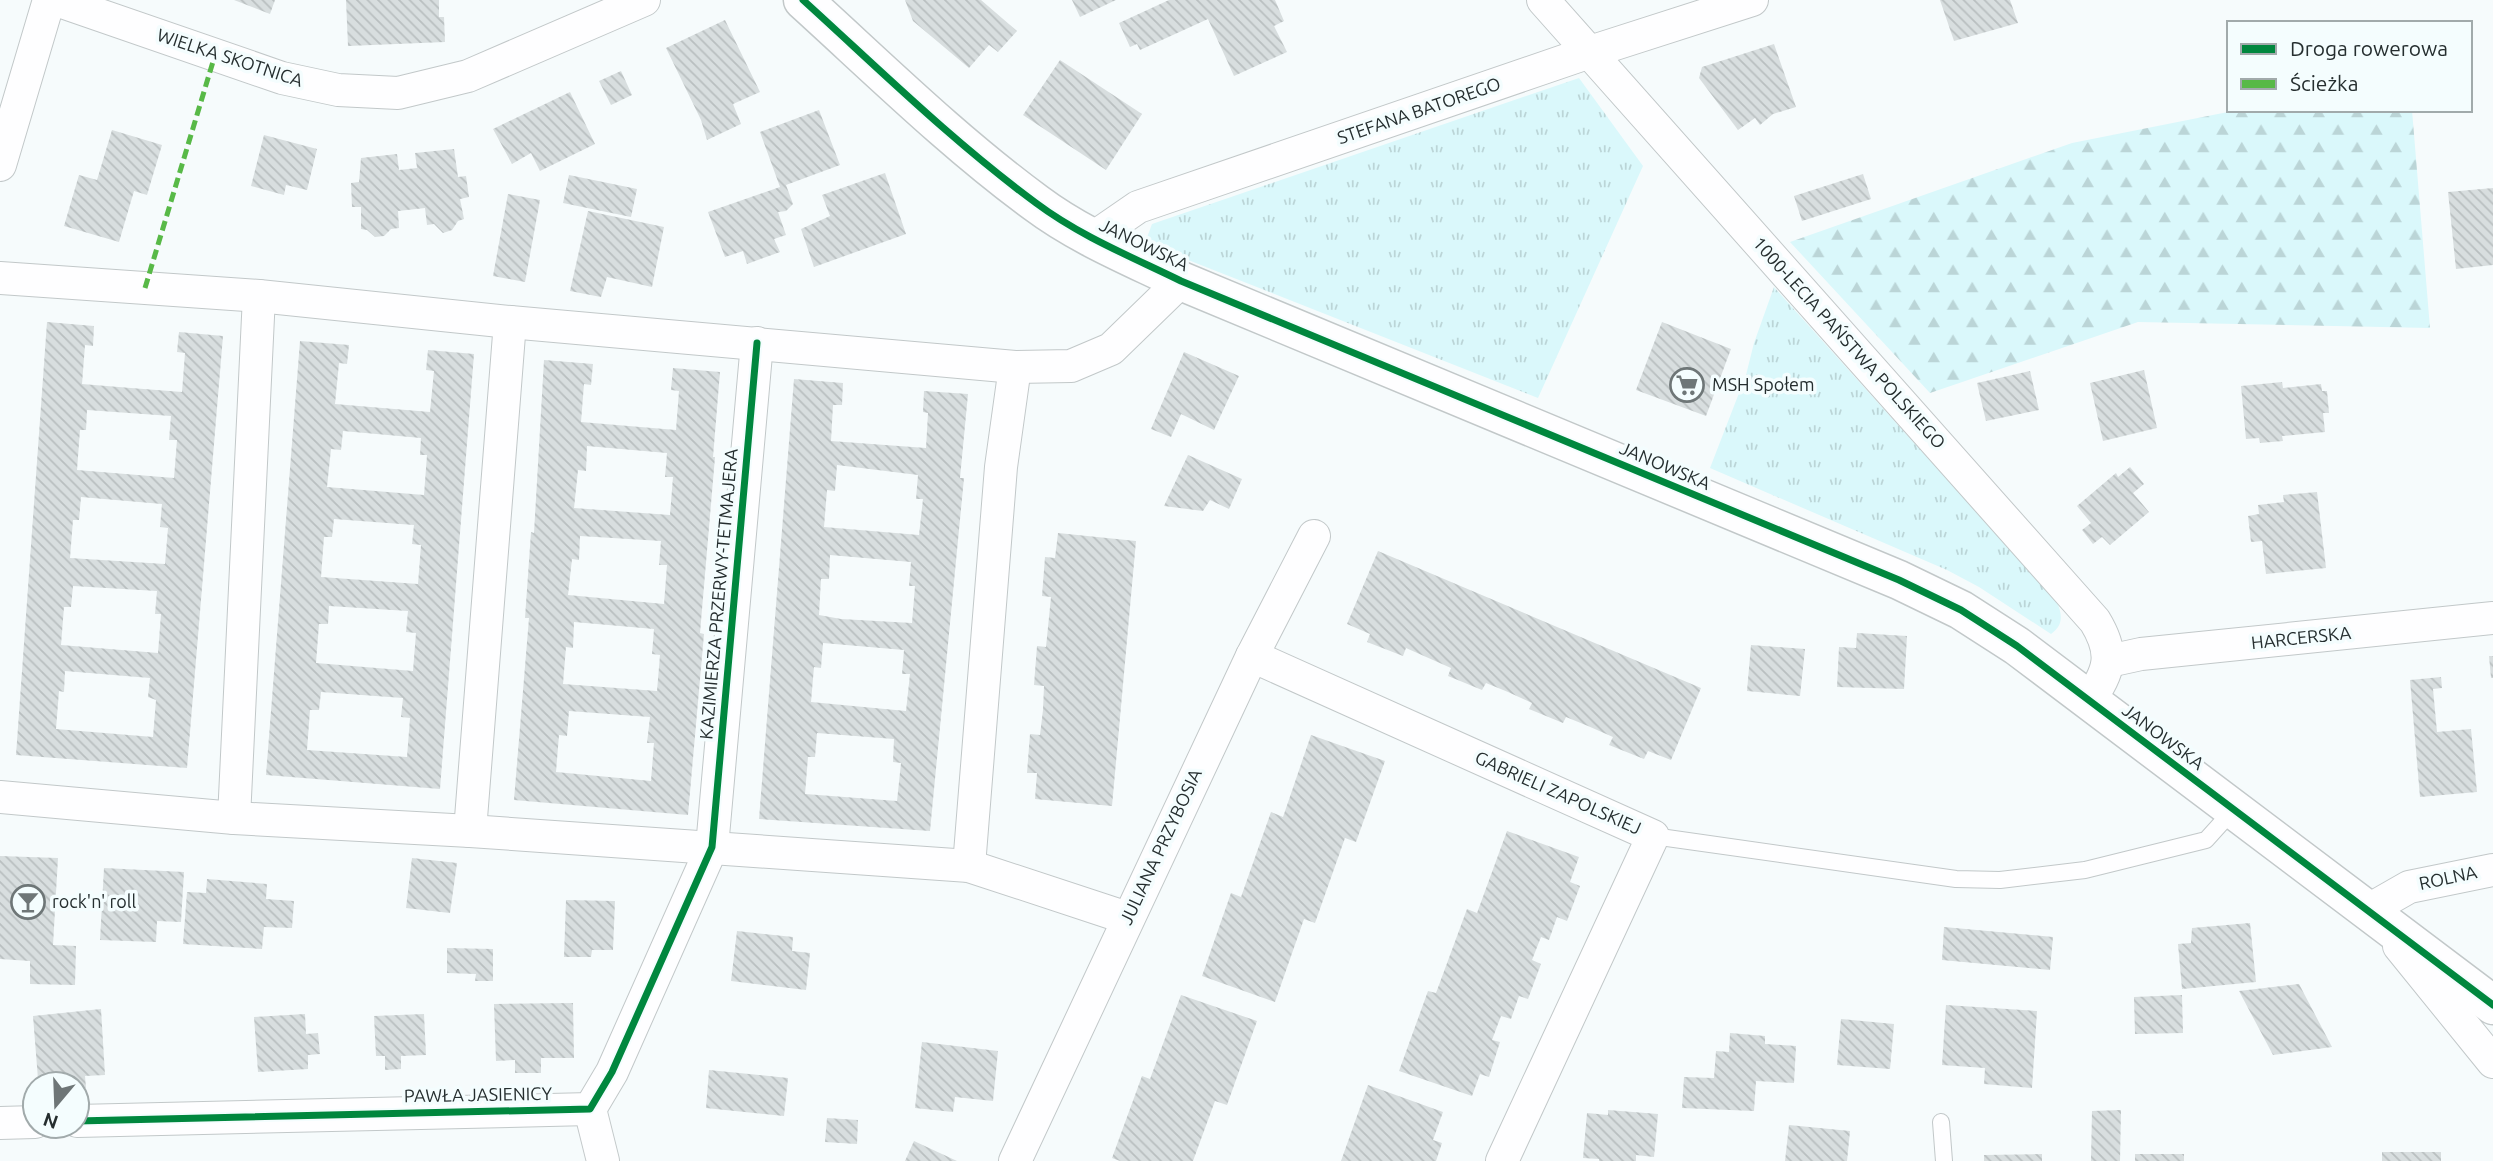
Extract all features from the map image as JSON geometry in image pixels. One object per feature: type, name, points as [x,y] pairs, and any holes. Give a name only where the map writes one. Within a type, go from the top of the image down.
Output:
[{"type":"street","points":[[0,165],[49,0]]},
{"type":"street","name":"WIELKA SKOTNICA","points":[[56,0],[282,78],[338,90],[398,93],[468,76],[644,0]]},
{"type":"street","name":"JANOWSKA","points":[[803,0],[958,140],[1037,204],[1093,239],[1181,281],[1899,580],[1961,610],[2017,646],[2493,1005]]},
{"type":"street","name":"1000-LECIA PAŃSTWA POLSKIEGO","points":[[1543,0],[2095,621],[2106,639],[2109,661]]},
{"type":"street","name":"STEFANA BATOREGO","points":[[1093,239],[1138,207],[1590,52],[1752,0]]},
{"type":"street","points":[[0,278],[259,296],[510,323],[1015,367],[1071,366],[1111,349],[1181,281]]},
{"type":"street","points":[[234,818],[259,296]]},
{"type":"street","points":[[470,831],[510,323]]},
{"type":"street","name":"KAZIMIERZA PRZERWY-TETMAJERA","points":[[712,847],[757,343]]},
{"type":"street","points":[[969,866],[1001,467],[1015,367]]},
{"type":"street","name":"JULIANA PRZYBOSIA","points":[[1015,1161],[1252,656],[1314,536]]},
{"type":"street","name":"HARCERSKA","points":[[2109,661],[2141,654],[2493,618]]},
{"type":"street","name":"GABRIELI ZAPOLSKIEJ","points":[[1252,656],[1653,836],[1502,1161]]},
{"type":"street","points":[[2089,701],[2103,681],[2109,661]]},
{"type":"street","points":[[0,797],[234,818],[470,831],[969,866],[1127,918]]},
{"type":"street","points":[[603,1161],[590,1109],[612,1072],[712,847]]},
{"type":"street","name":"ROLNA","points":[[2372,916],[2409,887],[2480,870],[2493,870]]},
{"type":"street","points":[[2372,916],[2493,1062]]},
{"type":"street","name":"PAWŁA JASIENICY","points":[[91,1121],[590,1109]]},
{"type":"street","points":[[0,1123],[21,1122]]},
{"type":"lane","points":[[1653,836],[1956,880],[2000,880],[2085,870],[2206,840],[2234,809]]},
{"type":"lane","points":[[1941,1122],[1944,1161]]},
{"type":"green space","points":[[1579,78],[1643,166],[1538,398],[1145,243],[1152,224]]},
{"type":"green space","points":[[2228,112],[2412,112],[2430,328],[2138,322],[1930,393],[1790,242],[2072,143]]},
{"type":"green space","points":[[1774,287],[2057,602],[2061,619],[2051,634],[1979,587],[1947,570],[1710,468],[1746,375]]},
{"type":"building","points":[[234,0],[275,0],[270,14]]},
{"type":"building","points":[[346,0],[439,0],[439,17],[444,17],[445,42],[348,46]]},
{"type":"building","points":[[905,0],[981,0],[1017,31],[998,52],[989,45],[969,68],[913,21]]},
{"type":"building","points":[[1072,0],[1116,0],[1080,17]]},
{"type":"building","points":[[1169,0],[1275,0],[1284,21],[1274,26],[1287,52],[1234,76],[1208,19],[1140,50],[1137,44],[1130,47],[1119,23]]},
{"type":"building","points":[[1940,0],[2010,0],[2018,23],[1954,41]]},
{"type":"building","points":[[725,20],[760,92],[733,104],[741,124],[707,140],[701,120],[666,48]]},
{"type":"building","points":[[1774,44],[1796,107],[1773,114],[1760,125],[1755,118],[1738,130],[1699,78],[1702,67]]},
{"type":"building","points":[[1060,60],[1142,114],[1106,170],[1023,115]]},
{"type":"building","points":[[621,71],[632,95],[611,105],[599,81]]},
{"type":"building","points":[[570,92],[595,144],[540,171],[531,153],[512,164],[493,129]]},
{"type":"building","points":[[819,110],[840,165],[786,185],[793,204],[786,211],[778,212],[786,235],[774,239],[780,252],[747,264],[743,251],[725,257],[708,212],[780,187],[760,132]]},
{"type":"building","points":[[112,130],[162,145],[147,195],[134,191],[119,242],[64,226],[79,175],[97,180]]},
{"type":"building","points":[[264,135],[317,149],[307,190],[286,185],[284,195],[251,186]]},
{"type":"building","points":[[454,149],[458,177],[466,176],[469,197],[460,199],[464,219],[458,221],[452,230],[443,233],[434,224],[427,225],[425,208],[398,211],[399,228],[391,229],[384,236],[375,237],[367,230],[361,229],[361,207],[352,207],[351,183],[359,182],[361,158],[397,154],[399,170],[417,168],[415,153]]},
{"type":"building","points":[[885,173],[906,234],[814,267],[801,229],[830,216],[822,195]]},
{"type":"building","points":[[1863,174],[1871,199],[1802,221],[1794,196]]},
{"type":"building","points":[[569,175],[637,189],[631,217],[563,203]]},
{"type":"building","points":[[2493,188],[2493,265],[2456,269],[2448,192]]},
{"type":"building","points":[[508,194],[540,200],[525,282],[493,276]]},
{"type":"building","points":[[588,211],[664,227],[652,287],[607,277],[601,297],[570,291]]},
{"type":"building","points":[[47,322],[94,326],[93,346],[85,345],[82,384],[131,388],[182,392],[185,353],[177,352],[179,332],[223,336],[187,768],[16,755]],"holes":[[[87,410],[171,416],[169,440],[177,440],[174,478],[77,470],[80,430],[86,430]],[[81,497],[162,504],[160,527],[168,528],[165,564],[70,558],[73,520],[79,520]],[[73,586],[157,591],[155,614],[161,614],[158,653],[61,645],[64,607],[71,607]],[[65,671],[150,678],[148,697],[156,700],[153,737],[56,729],[59,691],[64,692]]]},
{"type":"building","points":[[1662,322],[1731,349],[1706,416],[1636,390]]},
{"type":"building","points":[[300,341],[349,345],[347,364],[339,363],[335,404],[430,412],[434,371],[426,370],[428,350],[474,354],[440,789],[266,775]],"holes":[[[343,431],[421,438],[420,455],[427,455],[424,495],[327,487],[331,449],[341,450]],[[334,519],[414,525],[412,544],[421,545],[418,584],[321,577],[324,537],[332,537]],[[329,606],[408,611],[406,632],[416,633],[413,671],[316,663],[319,624],[328,624]],[[321,692],[403,698],[401,717],[410,718],[407,757],[307,750],[310,710],[319,710]]]},
{"type":"building","points":[[1184,352],[1239,376],[1214,430],[1181,414],[1171,437],[1151,429]]},
{"type":"building","points":[[544,360],[593,364],[591,385],[584,384],[581,422],[676,430],[679,391],[671,390],[673,368],[720,372],[700,633],[704,634],[688,815],[514,800],[529,618],[525,618],[531,532],[534,533]],"holes":[[[587,446],[667,453],[665,477],[673,477],[670,515],[574,508],[578,470],[586,471]],[[580,536],[661,541],[659,565],[667,565],[664,604],[568,595],[572,559],[579,560]],[[574,622],[654,629],[652,654],[660,655],[657,691],[563,684],[566,647],[573,648]],[[569,711],[650,717],[647,743],[654,743],[651,781],[556,772],[559,735],[567,736]]]},
{"type":"building","points":[[2144,370],[2157,428],[2103,441],[2090,383]]},
{"type":"building","points":[[2030,371],[2039,410],[1986,421],[1977,383]]},
{"type":"building","points":[[794,379],[843,383],[842,405],[833,405],[831,441],[926,448],[928,413],[923,412],[924,391],[968,394],[960,478],[964,478],[930,831],[759,819]],"holes":[[[837,465],[918,475],[916,499],[923,499],[919,535],[824,527],[827,490],[835,491]],[[830,555],[911,562],[909,586],[915,586],[912,623],[819,615],[821,579],[829,579]],[[823,643],[904,650],[902,674],[910,674],[906,711],[811,702],[814,667],[821,668]],[[817,733],[894,739],[893,762],[901,763],[897,801],[805,794],[808,757],[815,757]]]},
{"type":"building","points":[[2282,382],[2283,388],[2321,384],[2322,391],[2327,391],[2329,413],[2323,413],[2325,432],[2282,436],[2283,441],[2260,443],[2259,438],[2246,439],[2241,386]]},
{"type":"building","points":[[1188,455],[1242,479],[1229,509],[1210,500],[1203,511],[1164,506]]},
{"type":"building","points":[[2130,467],[2144,484],[2133,493],[2149,512],[2110,545],[2102,537],[2093,544],[2082,530],[2091,523],[2077,506],[2116,473],[2118,477]]},
{"type":"building","points":[[2317,492],[2326,568],[2266,574],[2262,541],[2251,542],[2248,516],[2259,514],[2258,505],[2284,502],[2283,495]]},
{"type":"building","points":[[1058,533],[1136,541],[1112,806],[1035,799],[1037,773],[1027,773],[1030,734],[1040,735],[1043,710],[1044,686],[1034,685],[1037,646],[1046,647],[1051,597],[1042,596],[1045,557],[1055,558]]},
{"type":"building","points":[[1378,551],[1701,688],[1671,760],[1648,751],[1644,759],[1609,745],[1613,737],[1566,717],[1563,723],[1529,709],[1532,703],[1508,692],[1486,683],[1482,690],[1448,676],[1451,668],[1406,648],[1403,656],[1367,642],[1370,634],[1347,624]]},
{"type":"building","points":[[1857,633],[1907,636],[1904,689],[1837,687],[1839,647],[1856,648]]},
{"type":"building","points":[[1751,645],[1805,649],[1800,696],[1747,691]]},
{"type":"building","points":[[2489,656],[2493,656],[2493,678],[2491,678]]},
{"type":"building","points":[[2441,677],[2442,688],[2433,689],[2437,732],[2471,729],[2477,792],[2420,797],[2410,680]]},
{"type":"building","points":[[1311,735],[1385,761],[1356,842],[1345,838],[1315,923],[1304,919],[1275,1002],[1202,976],[1231,893],[1241,897],[1271,812],[1283,817]]},
{"type":"building","points":[[1507,831],[1579,857],[1570,882],[1580,886],[1567,921],[1557,917],[1549,940],[1541,937],[1532,960],[1541,964],[1528,999],[1519,996],[1511,1019],[1501,1016],[1492,1040],[1500,1042],[1489,1077],[1480,1074],[1472,1096],[1399,1071],[1428,991],[1436,993],[1467,909],[1477,913]]},
{"type":"building","name":"rock'n' roll","points":[[0,856],[58,858],[53,945],[76,946],[75,985],[30,984],[30,961],[0,959]]},
{"type":"building","points":[[412,858],[457,863],[450,913],[406,908]]},
{"type":"building","points":[[104,868],[184,872],[181,922],[157,921],[156,942],[100,940]]},
{"type":"building","points":[[207,879],[267,884],[266,899],[294,901],[292,928],[264,927],[262,949],[183,944],[187,892],[206,893]]},
{"type":"building","points":[[566,900],[615,901],[613,950],[592,950],[591,957],[564,957]]},
{"type":"building","points":[[2250,923],[2256,982],[2182,989],[2178,944],[2191,943],[2192,928]]},
{"type":"building","points":[[1944,927],[2053,937],[2050,970],[1942,960]]},
{"type":"building","points":[[737,931],[793,937],[792,951],[810,953],[806,990],[731,981]]},
{"type":"building","points":[[447,948],[493,949],[493,981],[475,981],[476,974],[447,973]]},
{"type":"building","points":[[2299,984],[2332,1047],[2273,1055],[2239,991]]},
{"type":"building","points":[[1181,995],[1257,1021],[1227,1105],[1215,1101],[1193,1161],[1120,1161],[1112,1158],[1142,1076],[1150,1079]]},
{"type":"building","points":[[2182,995],[2183,1033],[2135,1034],[2134,997]]},
{"type":"building","points":[[573,1003],[574,1058],[541,1058],[541,1073],[515,1073],[515,1060],[496,1061],[494,1004]]},
{"type":"building","points":[[1946,1005],[2037,1011],[2032,1088],[1984,1084],[1985,1068],[1942,1065]]},
{"type":"building","points":[[101,1009],[105,1075],[91,1076],[91,1070],[37,1070],[33,1016]]},
{"type":"building","points":[[305,1014],[306,1034],[318,1033],[320,1054],[308,1055],[308,1069],[258,1072],[254,1017]]},
{"type":"building","points":[[424,1014],[426,1055],[401,1056],[401,1069],[385,1070],[385,1056],[376,1056],[374,1016]]},
{"type":"building","points":[[1841,1019],[1894,1024],[1890,1069],[1837,1065]]},
{"type":"building","points":[[1730,1033],[1765,1036],[1765,1044],[1796,1046],[1794,1083],[1756,1081],[1754,1111],[1682,1108],[1684,1077],[1714,1078],[1716,1051],[1729,1052]]},
{"type":"building","points":[[922,1042],[998,1051],[993,1101],[955,1097],[953,1112],[915,1108]]},
{"type":"building","points":[[709,1070],[788,1078],[784,1116],[706,1108]]},
{"type":"building","points":[[1368,1085],[1443,1112],[1433,1140],[1442,1143],[1436,1161],[1341,1161]]},
{"type":"building","points":[[1608,1110],[1658,1114],[1654,1157],[1636,1155],[1636,1161],[1583,1158],[1587,1113],[1608,1115]]},
{"type":"building","points":[[2121,1110],[2120,1161],[2091,1161],[2092,1111]]},
{"type":"building","points":[[827,1118],[858,1120],[857,1144],[825,1142]]},
{"type":"building","points":[[1789,1125],[1850,1131],[1847,1161],[1785,1161]]},
{"type":"building","points":[[914,1141],[957,1161],[905,1161]]},
{"type":"building","points":[[2382,1152],[2441,1152],[2441,1161],[2382,1161]]},
{"type":"building","points":[[2042,1154],[2042,1161],[1984,1161],[1984,1155]]},
{"type":"building","points":[[2135,1154],[2184,1154],[2184,1161],[2135,1161]]},
{"type":"marked path","points":[[145,288],[215,55]]},
{"type":"cycle path","points":[[803,0],[1005,180],[1053,215],[1088,236],[1181,281],[1899,580],[1961,610],[2017,646],[2493,1005]]},
{"type":"cycle path","points":[[91,1121],[590,1109],[612,1072],[712,847],[757,343]]},
{"type":"place","name":"MSH Społem","points":[[1687,385]]},
{"type":"place","name":"rock'n' roll","points":[[28,902]]}]
